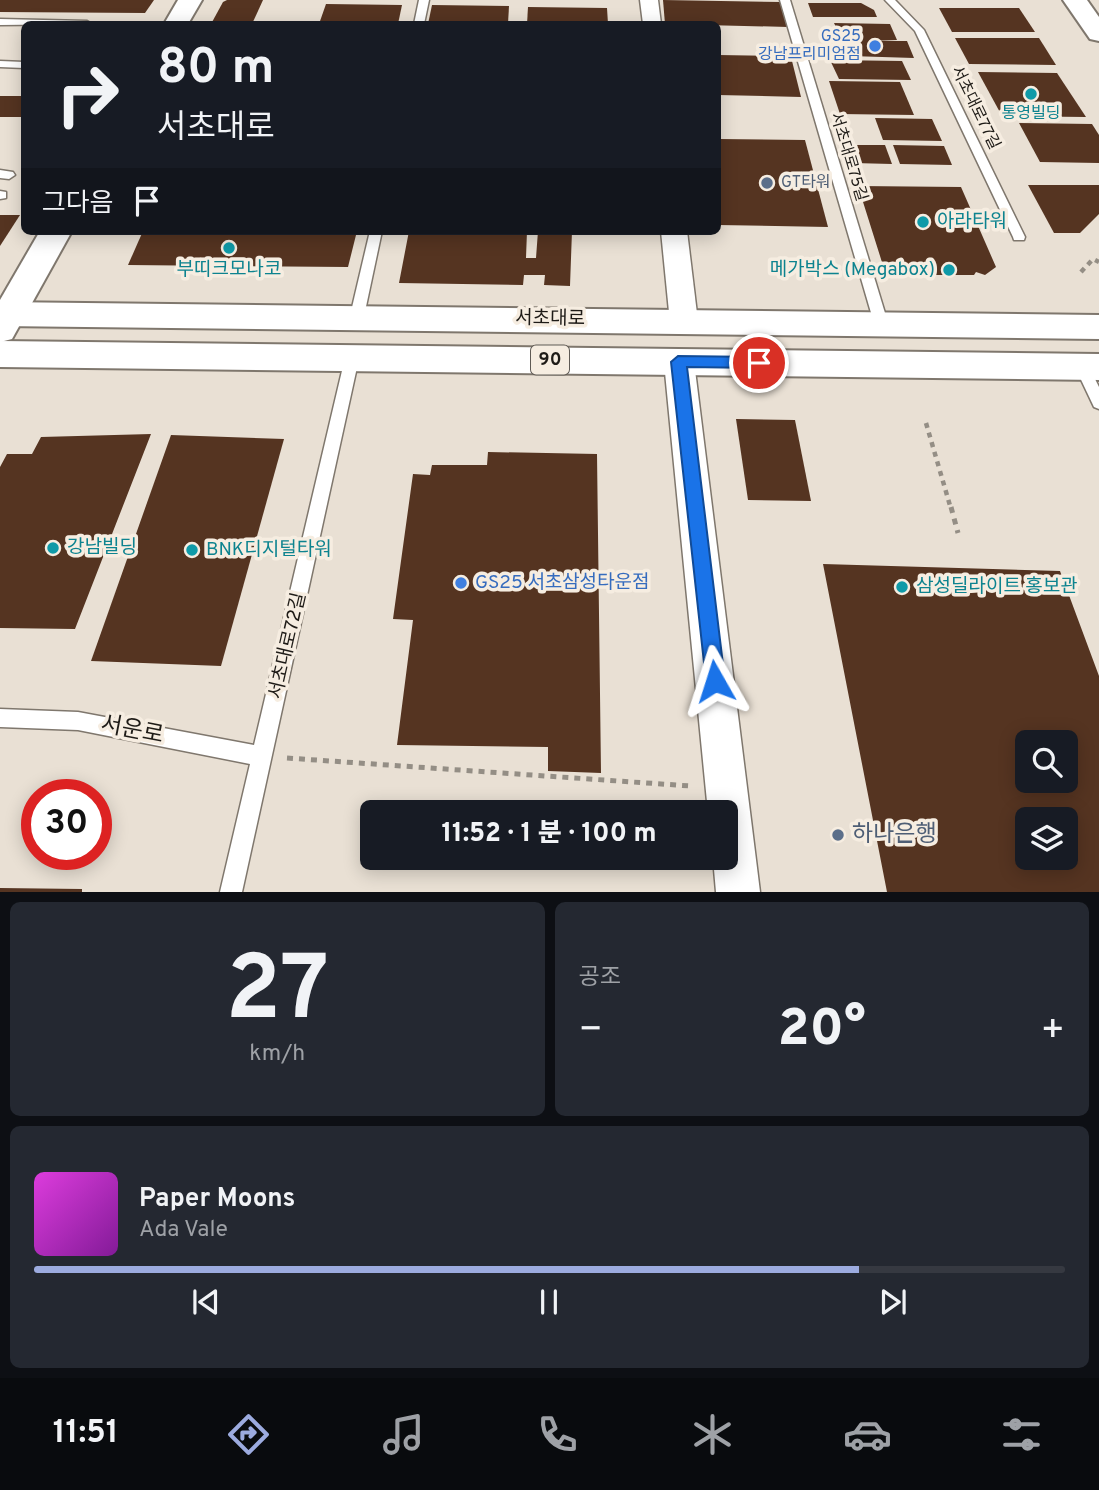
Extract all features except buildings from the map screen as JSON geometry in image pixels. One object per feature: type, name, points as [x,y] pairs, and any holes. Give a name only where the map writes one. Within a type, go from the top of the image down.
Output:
[{"type":"main road","points":[[178,21],[190,0]]},
{"type":"main road","points":[[1075,0],[1099,34]]},
{"type":"main road","points":[[3,320],[54,235]]},
{"type":"main road","name":"서초대로","points":[[3,320],[358,316],[1093,325]]},
{"type":"main road","name":"90","points":[[0,355],[1090,367]]},
{"type":"street","points":[[649,0],[652,21]]},
{"type":"street","points":[[674,235],[684,322]]},
{"type":"street","points":[[678,362],[738,891]]},
{"type":"lane","points":[[420,21],[424,0]]},
{"type":"lane","name":"서초대로75길","points":[[785,0],[881,323]]},
{"type":"lane","name":"서초대로77길","points":[[890,0],[919,30],[1019,237]]},
{"type":"lane","points":[[0,22],[21,22]]},
{"type":"lane","points":[[0,64],[21,65]]},
{"type":"lane","points":[[358,316],[375,235]]},
{"type":"lane","name":"서초대로72길","points":[[231,891],[352,358]]},
{"type":"lane","points":[[1090,367],[1099,403]]},
{"type":"lane","name":"서운로","points":[[0,718],[78,721],[262,756]]},
{"type":"path","points":[[1081,272],[1093,259],[1099,262]]},
{"type":"path","points":[[926,423],[958,533]]},
{"type":"path","points":[[262,756],[726,788]]},
{"type":"place","name":"GS25 강남프리미엄점","points":[[875,46]]},
{"type":"place","name":"통영빌딩","points":[[1031,94]]},
{"type":"place","name":"GT타워","points":[[767,183]]},
{"type":"place","name":"아라타워","points":[[923,222]]},
{"type":"place","name":"부띠크모나코","points":[[229,248]]},
{"type":"place","name":"메가박스 (Megabox)","points":[[949,270]]},
{"type":"place","name":"강남빌딩","points":[[53,548]]},
{"type":"place","name":"BNK디지털타워","points":[[192,550]]},
{"type":"place","name":"GS25 서초삼성타운점","points":[[461,583]]},
{"type":"place","name":"삼성딜라이트 홍보관","points":[[902,587]]},
{"type":"place","name":"하나은행","points":[[838,835]]},
{"type":"route","points":[[715,681],[678,362],[759,363]]}]
